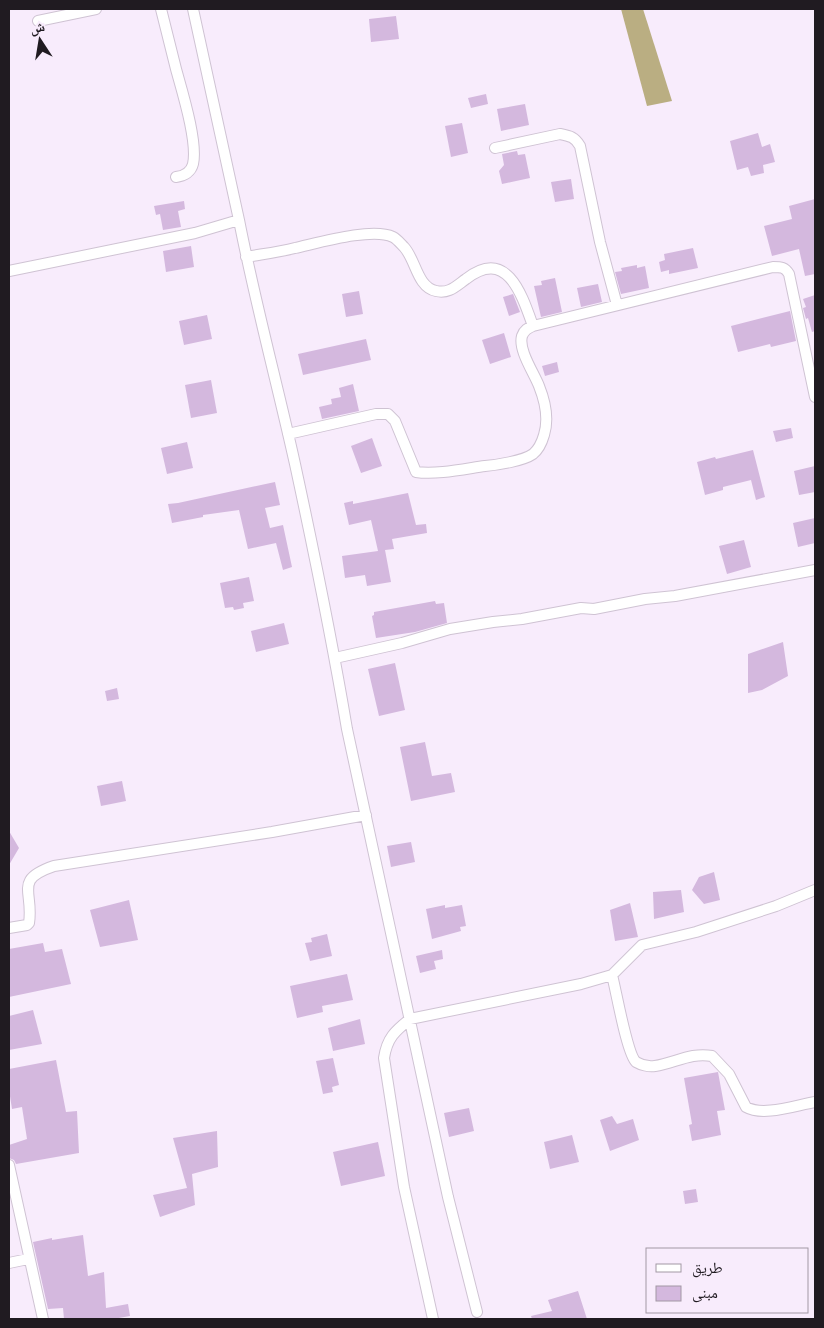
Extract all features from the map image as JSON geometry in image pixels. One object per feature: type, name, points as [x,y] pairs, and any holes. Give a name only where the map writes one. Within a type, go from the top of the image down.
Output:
[{"type":"street","points":[[38,21],[96,9]]},
{"type":"street","points":[[161,9],[192,138],[192,166],[186,174],[176,177]]},
{"type":"street","points":[[193,9],[246,257],[288,434],[335,658],[347,729],[448,1197],[477,1312]]},
{"type":"street","points":[[495,148],[560,134],[576,139],[580,146],[600,242],[617,305]]},
{"type":"street","points":[[9,270],[195,233],[239,220]]},
{"type":"street","points":[[246,257],[344,237],[385,235],[393,237],[402,244],[410,254],[423,284],[436,291],[446,292],[454,289],[476,272],[488,269],[502,271],[513,279],[533,326]]},
{"type":"street","points":[[288,434],[376,414],[388,414],[395,421],[416,472],[467,469],[506,463],[532,454],[542,443],[546,427],[545,403],[539,385],[527,362],[523,347],[522,337],[525,330],[533,326],[617,305],[782,267],[789,274],[811,360],[815,397]]},
{"type":"street","points":[[335,658],[402,643],[450,629],[522,619],[581,608],[594,609],[645,599],[675,596],[815,570]]},
{"type":"street","points":[[9,928],[29,923],[28,888],[31,877],[38,871],[54,866],[272,832],[366,815]]},
{"type":"street","points":[[433,1319],[404,1187],[384,1058],[386,1044],[393,1033],[410,1019],[581,984],[612,975],[642,945],[696,932],[776,906],[815,890]]},
{"type":"street","points":[[612,975],[629,1049],[636,1062],[654,1066],[695,1055],[712,1056],[730,1074],[746,1107],[757,1111],[774,1110],[815,1102]]},
{"type":"street","points":[[9,1165],[28,1259],[43,1319]]},
{"type":"street","points":[[9,1263],[28,1259]]},
{"type":"shaded area","points":[[621,9],[643,9],[672,101],[647,106]]},
{"type":"building","points":[[396,16],[399,39],[371,42],[369,19]]},
{"type":"building","points":[[486,94],[488,104],[471,108],[468,98]]},
{"type":"building","points":[[525,104],[529,125],[501,131],[497,109]]},
{"type":"building","points":[[462,123],[468,153],[451,157],[445,126]]},
{"type":"building","points":[[758,133],[762,147],[770,144],[775,162],[763,165],[764,173],[751,176],[748,167],[737,170],[730,141]]},
{"type":"building","points":[[517,151],[518,155],[525,154],[530,178],[502,184],[499,171],[504,165],[502,154]]},
{"type":"building","points":[[571,179],[574,199],[555,202],[551,182]]},
{"type":"building","points":[[815,199],[815,274],[805,276],[799,249],[772,256],[764,226],[792,219],[789,206]]},
{"type":"building","points":[[184,201],[185,209],[178,211],[181,227],[163,230],[160,214],[156,215],[154,206]]},
{"type":"building","points":[[191,246],[194,267],[166,272],[163,251]]},
{"type":"building","points":[[693,248],[698,268],[669,274],[669,270],[661,272],[659,262],[665,260],[664,254]]},
{"type":"building","points":[[637,265],[637,268],[645,266],[649,288],[621,294],[615,272],[622,271],[621,268]]},
{"type":"building","points":[[555,278],[562,312],[541,317],[534,286],[542,285],[541,281]]},
{"type":"building","points":[[598,284],[602,302],[581,307],[577,288]]},
{"type":"building","points":[[359,291],[363,314],[346,317],[342,294]]},
{"type":"building","points":[[513,294],[520,312],[509,316],[503,297]]},
{"type":"building","points":[[815,295],[815,331],[812,332],[803,308],[806,307],[803,299]]},
{"type":"building","points":[[790,311],[796,341],[771,347],[770,344],[738,352],[731,326]]},
{"type":"building","points":[[207,315],[212,339],[184,345],[179,321]]},
{"type":"building","points":[[504,333],[511,357],[490,364],[482,340]]},
{"type":"building","points":[[366,339],[371,360],[303,375],[298,354]]},
{"type":"building","points":[[557,362],[559,372],[545,376],[542,366]]},
{"type":"building","points":[[211,380],[217,413],[191,418],[185,385]]},
{"type":"building","points":[[353,384],[359,411],[322,419],[319,407],[332,404],[331,399],[341,397],[339,388]]},
{"type":"building","points":[[791,428],[793,438],[776,442],[773,431]]},
{"type":"building","points":[[372,438],[382,466],[361,473],[351,446]]},
{"type":"building","points":[[187,442],[193,468],[167,474],[161,448]]},
{"type":"building","points":[[753,450],[765,497],[756,500],[751,480],[723,487],[723,490],[705,495],[697,462]]},
{"type":"building","points":[[815,466],[815,492],[799,495],[794,471]]},
{"type":"building","points":[[275,482],[280,505],[265,508],[270,528],[283,525],[292,567],[283,570],[276,543],[248,549],[239,510],[203,515],[203,517],[172,523],[168,504]]},
{"type":"building","points":[[408,493],[416,525],[426,524],[427,533],[392,539],[394,549],[385,550],[391,582],[367,586],[365,575],[345,578],[342,556],[378,551],[371,520],[349,525],[344,503],[353,501],[353,504]]},
{"type":"building","points":[[815,518],[815,543],[798,547],[793,523]]},
{"type":"building","points":[[744,540],[751,567],[727,574],[719,546]]},
{"type":"building","points":[[249,577],[254,601],[243,603],[244,608],[234,610],[233,607],[225,608],[220,583]]},
{"type":"building","points":[[435,601],[436,604],[444,603],[447,623],[415,632],[376,638],[372,616],[374,612]]},
{"type":"building","points":[[284,623],[289,644],[256,652],[251,631]]},
{"type":"building","points":[[783,642],[788,676],[762,690],[748,693],[748,654]]},
{"type":"building","points":[[395,663],[405,710],[379,716],[368,669]]},
{"type":"building","points":[[117,688],[119,699],[107,701],[105,691]]},
{"type":"building","points":[[425,742],[432,776],[451,773],[455,792],[411,801],[400,747]]},
{"type":"building","points":[[122,781],[126,801],[101,806],[97,786]]},
{"type":"building","points":[[9,831],[19,848],[9,865]]},
{"type":"building","points":[[411,842],[415,862],[391,867],[387,846]]},
{"type":"building","points":[[714,872],[720,900],[704,904],[692,890],[699,877]]},
{"type":"building","points":[[681,890],[684,912],[654,919],[653,892]]},
{"type":"building","points":[[129,900],[138,940],[100,947],[90,910]]},
{"type":"building","points":[[630,903],[638,937],[615,941],[610,910]]},
{"type":"building","points":[[445,905],[445,908],[462,905],[466,926],[460,927],[461,931],[432,939],[426,909]]},
{"type":"building","points":[[327,934],[332,956],[310,961],[305,943],[312,942],[311,938]]},
{"type":"building","points":[[43,943],[45,952],[62,949],[71,984],[9,997],[9,949]]},
{"type":"building","points":[[442,950],[443,959],[434,961],[436,969],[420,973],[416,956]]},
{"type":"building","points":[[347,974],[353,1000],[322,1006],[323,1012],[297,1018],[290,986]]},
{"type":"building","points":[[33,1010],[42,1044],[9,1050],[9,1016]]},
{"type":"building","points":[[360,1019],[365,1044],[333,1051],[328,1028]]},
{"type":"building","points":[[333,1058],[339,1085],[332,1087],[333,1092],[323,1094],[316,1061]]},
{"type":"building","points":[[56,1060],[66,1112],[77,1111],[79,1153],[16,1164],[14,1160],[9,1158],[9,1145],[27,1139],[22,1107],[12,1109],[9,1090],[9,1069]]},
{"type":"building","points":[[718,1072],[725,1110],[717,1111],[721,1135],[692,1141],[689,1125],[692,1124],[684,1078]]},
{"type":"building","points":[[469,1108],[474,1131],[449,1137],[444,1113]]},
{"type":"building","points":[[612,1116],[617,1124],[633,1119],[639,1140],[610,1151],[600,1120]]},
{"type":"building","points":[[217,1131],[218,1167],[192,1174],[195,1205],[160,1217],[153,1195],[187,1188],[173,1138]]},
{"type":"building","points":[[572,1135],[579,1162],[550,1169],[544,1142]]},
{"type":"building","points":[[378,1142],[385,1176],[341,1186],[333,1152]]},
{"type":"building","points":[[696,1189],[698,1202],[685,1204],[683,1191]]},
{"type":"building","points":[[83,1235],[88,1276],[104,1272],[106,1308],[128,1304],[130,1316],[113,1319],[64,1319],[63,1308],[48,1309],[33,1242]]},
{"type":"building","points":[[578,1291],[587,1319],[532,1319],[531,1316],[552,1311],[548,1300]]}]
